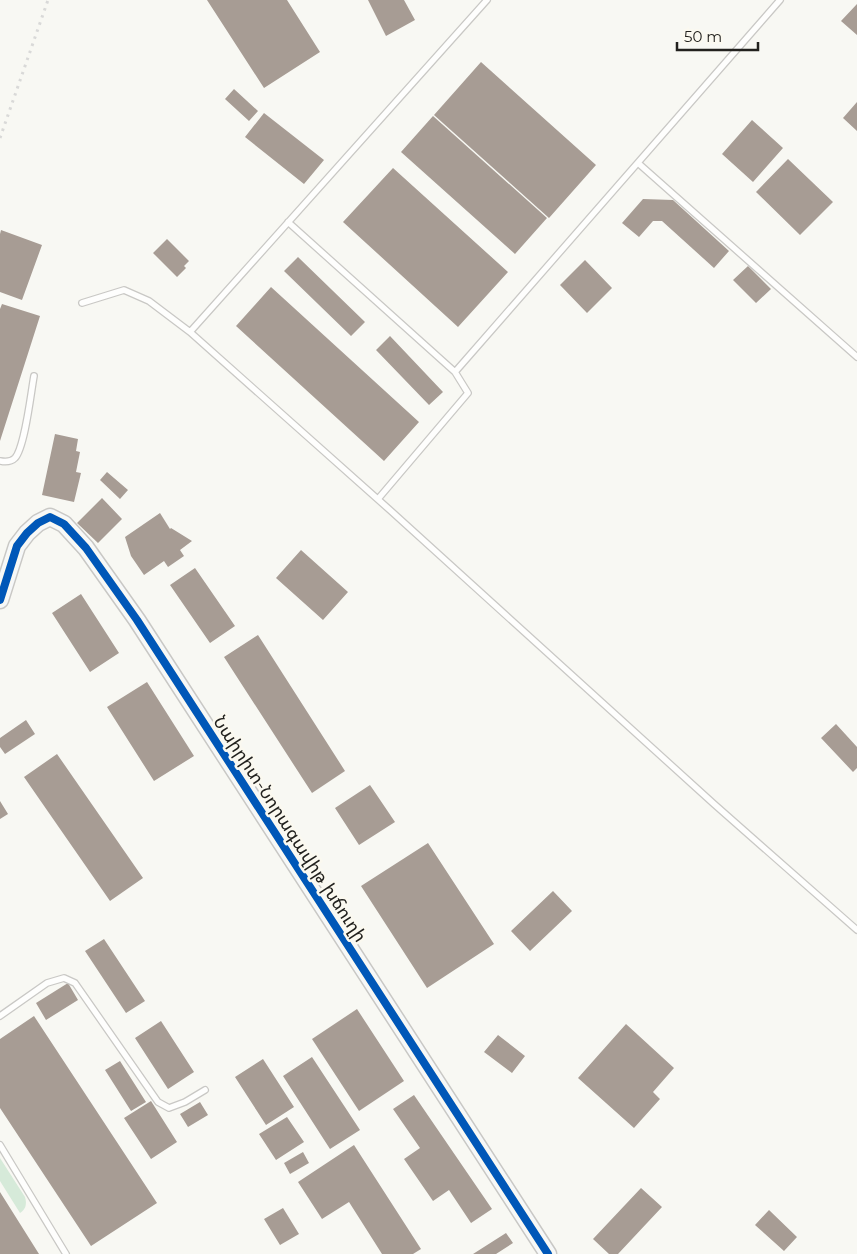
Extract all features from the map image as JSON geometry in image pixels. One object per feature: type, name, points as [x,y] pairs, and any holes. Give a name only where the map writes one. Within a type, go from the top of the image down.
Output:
[{"type":"street","name":"Նաիրիտ-Նորագավիթ խճուղի","points":[[0,600],[17,546],[27,533],[38,523],[50,517],[64,524],[86,548],[137,620],[548,1254]]},
{"type":"lane","points":[[190,332],[487,0]]},
{"type":"lane","points":[[455,372],[780,0]]},
{"type":"lane","points":[[638,163],[857,357]]},
{"type":"lane","points":[[288,222],[455,372],[468,393],[378,499]]},
{"type":"lane","points":[[82,303],[124,290],[149,300],[190,332],[378,499],[714,804],[857,930]]},
{"type":"lane","points":[[0,461],[8,462],[18,452],[26,425],[34,376]]},
{"type":"lane","points":[[0,1016],[47,983],[64,978],[75,983],[158,1102],[169,1108],[185,1102],[206,1090]]},
{"type":"lane","points":[[0,1145],[66,1254]]},
{"type":"green space","points":[[0,1158],[25,1197],[26,1206],[20,1213],[0,1181]]},
{"type":"building","points":[[207,0],[287,0],[320,52],[264,88]]},
{"type":"building","points":[[368,0],[404,0],[415,20],[386,36]]},
{"type":"building","points":[[857,4],[857,35],[841,21]]},
{"type":"building","points":[[481,62],[596,165],[549,218],[434,115]]},
{"type":"building","points":[[234,89],[258,111],[249,121],[225,99]]},
{"type":"building","points":[[857,102],[857,131],[843,118]]},
{"type":"building","points":[[264,113],[324,160],[304,184],[245,137]]},
{"type":"building","points":[[433,116],[547,218],[515,254],[401,152]]},
{"type":"building","points":[[752,120],[783,148],[753,182],[722,154]]},
{"type":"building","points":[[788,159],[833,202],[800,235],[756,192]]},
{"type":"building","points":[[393,168],[508,272],[458,327],[343,222]]},
{"type":"building","points":[[643,199],[673,200],[729,251],[714,268],[662,221],[653,221],[639,237],[622,223]]},
{"type":"building","points":[[1,230],[42,245],[22,300],[0,292]]},
{"type":"building","points":[[167,239],[189,261],[184,266],[186,268],[177,277],[153,253]]},
{"type":"building","points":[[298,257],[365,322],[351,336],[284,271]]},
{"type":"building","points":[[585,260],[612,288],[587,313],[560,285]]},
{"type":"building","points":[[748,266],[771,289],[756,303],[733,280]]},
{"type":"building","points":[[271,287],[419,422],[384,461],[236,326]]},
{"type":"building","points":[[2,304],[40,316],[0,441],[0,309]]},
{"type":"building","points":[[390,336],[443,392],[429,405],[376,350]]},
{"type":"building","points":[[55,434],[78,439],[76,451],[80,452],[76,472],[81,473],[74,502],[42,495]]},
{"type":"building","points":[[107,472],[128,490],[120,499],[100,480]]},
{"type":"building","points":[[102,498],[122,519],[98,543],[77,523]]},
{"type":"building","points":[[160,513],[170,529],[192,541],[180,550],[184,556],[168,567],[164,561],[144,575],[131,556],[125,537]]},
{"type":"building","points":[[301,550],[348,592],[323,620],[276,578]]},
{"type":"building","points":[[195,568],[235,626],[210,643],[170,585]]},
{"type":"building","points":[[81,594],[119,653],[90,672],[52,613]]},
{"type":"building","points":[[258,635],[345,771],[312,793],[224,657]]},
{"type":"building","points":[[147,682],[194,756],[154,781],[107,707]]},
{"type":"building","points":[[26,720],[35,734],[5,754],[0,747],[0,738]]},
{"type":"building","points":[[836,724],[857,747],[857,768],[853,772],[821,738]]},
{"type":"building","points":[[57,754],[143,878],[110,901],[24,777]]},
{"type":"building","points":[[370,785],[395,822],[359,845],[335,808]]},
{"type":"building","points":[[0,801],[8,814],[0,819]]},
{"type":"building","points":[[428,843],[494,944],[427,988],[361,886]]},
{"type":"building","points":[[553,891],[572,911],[530,951],[511,931]]},
{"type":"building","points":[[104,939],[145,1001],[126,1013],[85,951]]},
{"type":"building","points":[[68,983],[78,1000],[46,1020],[36,1003]]},
{"type":"building","points":[[357,1009],[404,1081],[359,1111],[312,1039]]},
{"type":"building","points":[[34,1016],[157,1203],[91,1246],[0,1108],[0,1039]]},
{"type":"building","points":[[161,1021],[194,1072],[168,1089],[135,1038]]},
{"type":"building","points":[[626,1024],[674,1068],[653,1092],[660,1099],[634,1128],[578,1078]]},
{"type":"building","points":[[498,1035],[525,1056],[512,1073],[484,1052]]},
{"type":"building","points":[[312,1057],[360,1130],[330,1149],[283,1076]]},
{"type":"building","points":[[263,1059],[294,1107],[266,1125],[235,1077]]},
{"type":"building","points":[[120,1061],[146,1102],[131,1111],[105,1070]]},
{"type":"building","points":[[414,1095],[492,1209],[471,1223],[449,1190],[433,1201],[404,1159],[420,1148],[393,1109]]},
{"type":"building","points":[[151,1101],[177,1142],[151,1159],[124,1118]]},
{"type":"building","points":[[200,1102],[208,1115],[188,1127],[180,1114]]},
{"type":"building","points":[[287,1117],[304,1142],[276,1160],[259,1134]]},
{"type":"building","points":[[354,1145],[421,1249],[413,1254],[382,1254],[349,1202],[322,1219],[298,1182]]},
{"type":"building","points":[[303,1152],[309,1163],[290,1174],[284,1163]]},
{"type":"building","points":[[641,1188],[662,1207],[618,1254],[609,1254],[593,1239]]},
{"type":"building","points":[[0,1192],[39,1254],[0,1254]]},
{"type":"building","points":[[283,1208],[299,1234],[280,1245],[264,1219]]},
{"type":"building","points":[[769,1210],[797,1237],[784,1251],[755,1225]]},
{"type":"building","points":[[506,1233],[513,1243],[496,1254],[473,1254]]},
{"type":"railway","points":[[0,138],[48,0]]},
{"type":"cycle path","points":[[0,600],[17,546],[27,533],[38,523],[50,517],[64,524],[86,548],[137,620],[548,1254]]}]
